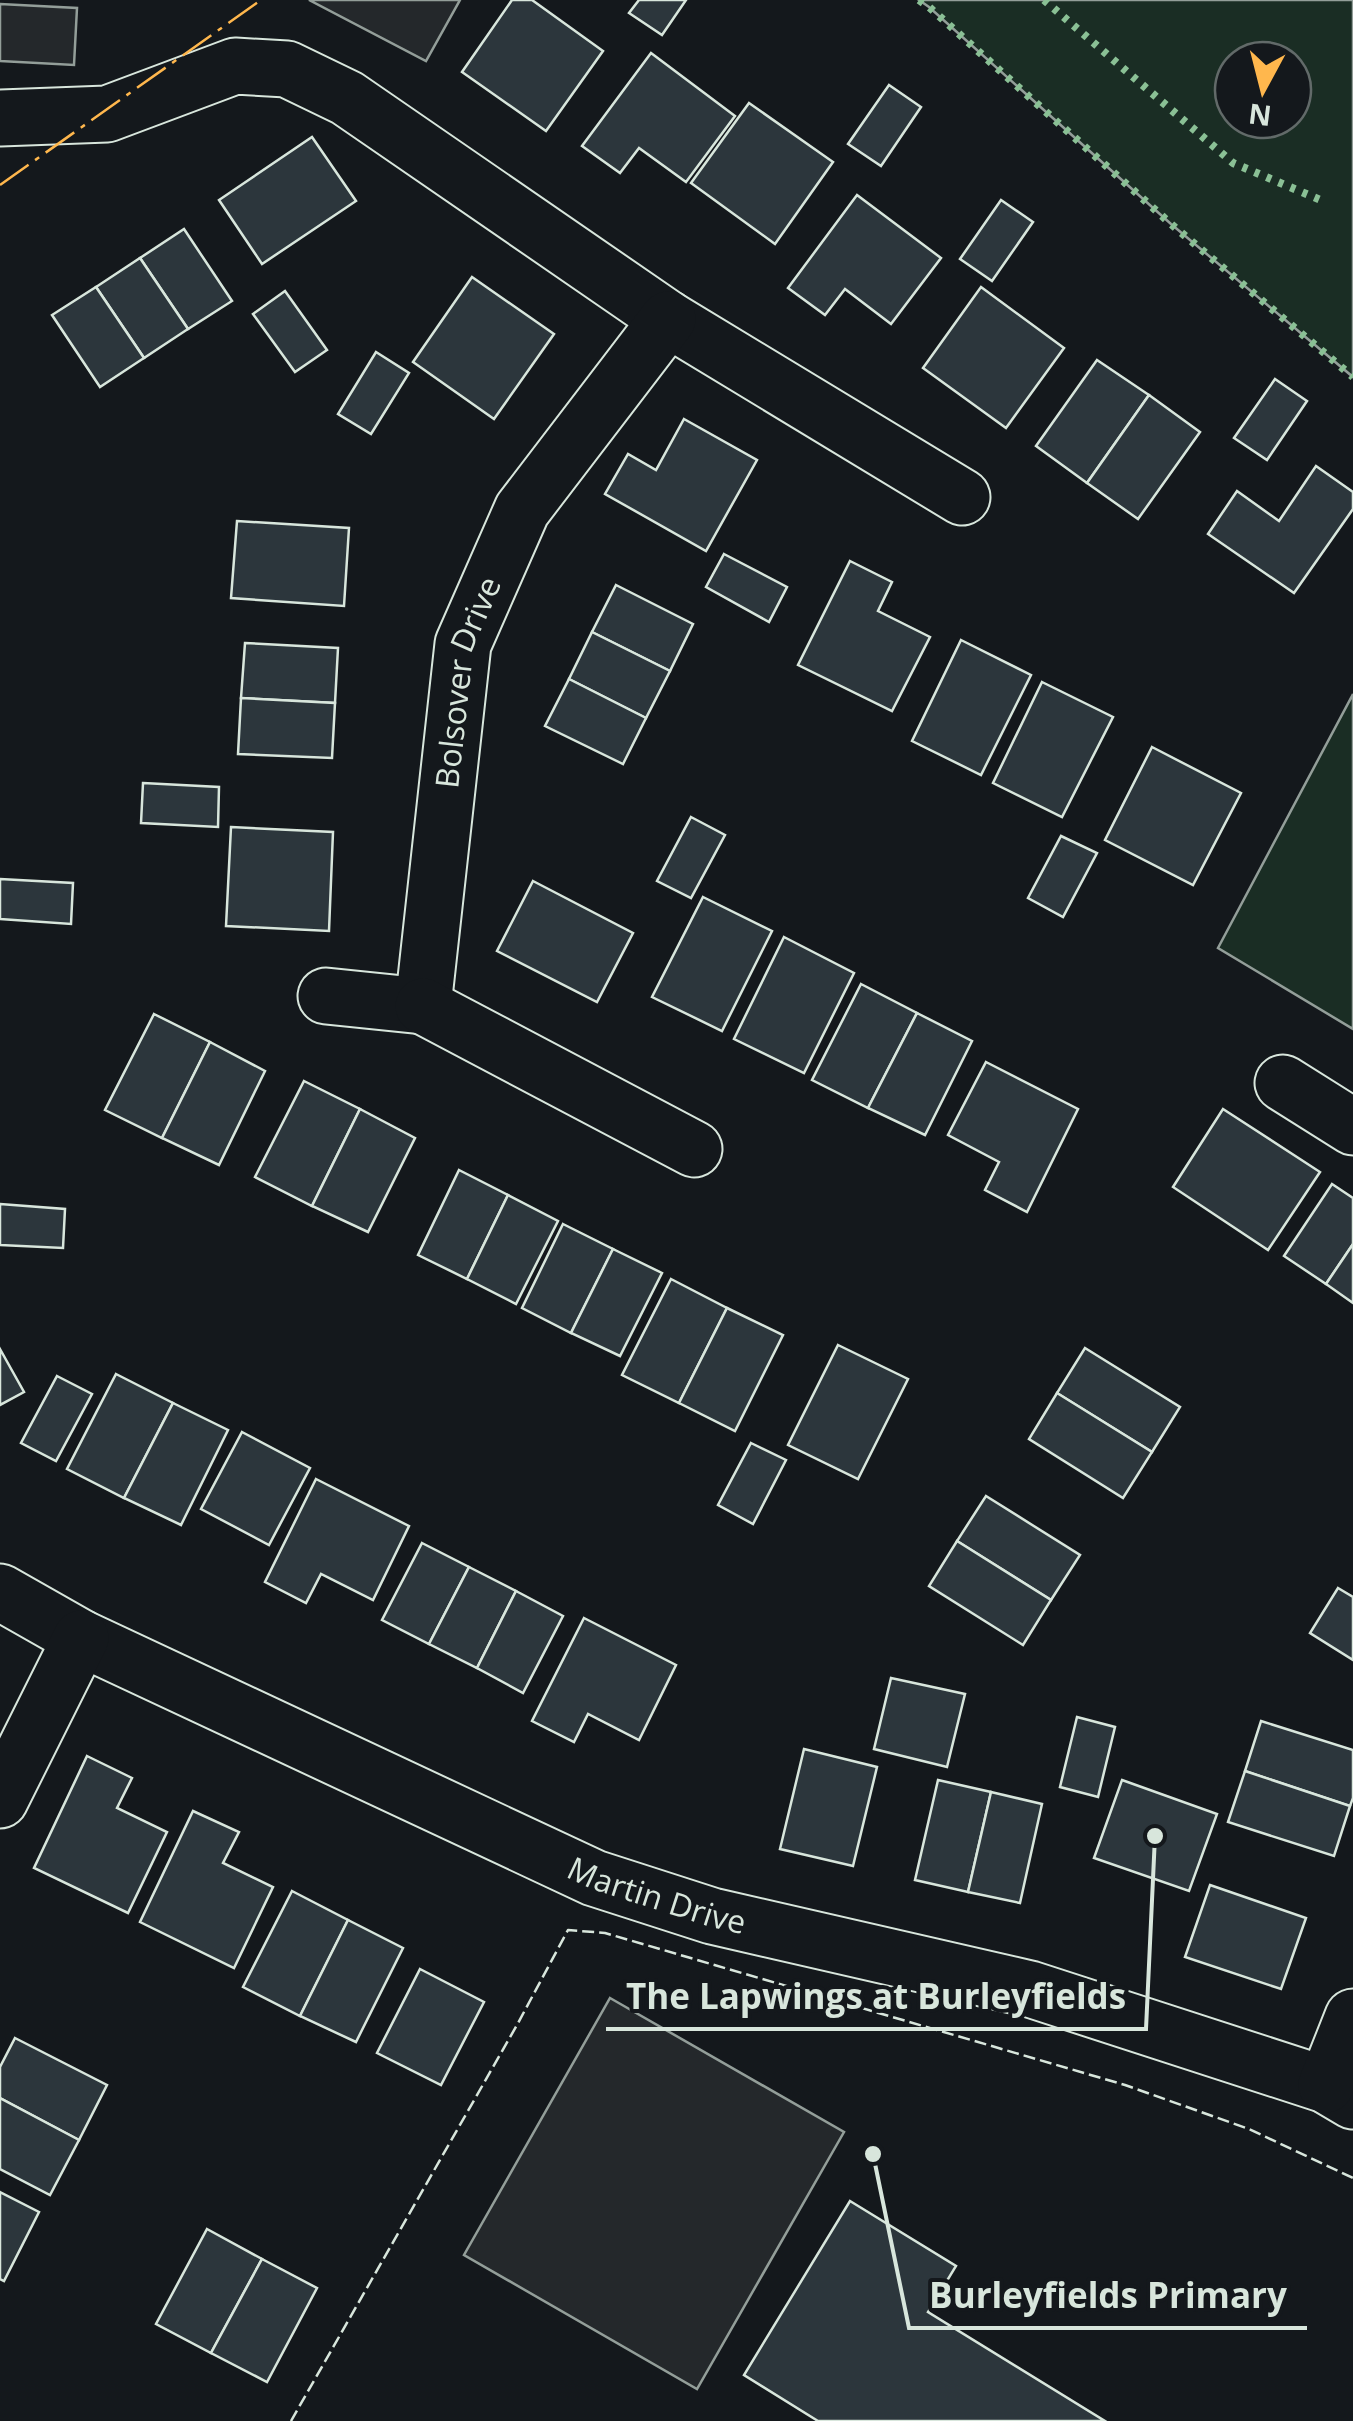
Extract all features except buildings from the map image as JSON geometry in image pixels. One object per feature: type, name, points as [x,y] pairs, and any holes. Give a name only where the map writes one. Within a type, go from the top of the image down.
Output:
[{"type":"street","points":[[0,118],[106,114],[235,66],[288,68],[347,98],[668,319],[962,497]]},
{"type":"street","name":"Bolsover Drive","points":[[423,1006],[463,644],[522,510],[668,319]]},
{"type":"street","points":[[326,996],[423,1006],[694,1149]]},
{"type":"street","points":[[1283,1083],[1353,1126]]},
{"type":"street","name":"Martin Drive","points":[[0,1592],[81,1638],[594,1878],[712,1916],[1030,1989],[1340,2093]]},
{"type":"street","points":[[0,1800],[81,1638]]},
{"type":"street","points":[[1340,2093],[1353,2017]]},
{"type":"green space","points":[[919,0],[1353,0],[1353,377],[1171,224]]},
{"type":"green space","points":[[1353,694],[1353,1029],[1218,948]]},
{"type":"shaded area","points":[[309,0],[460,0],[426,61]]},
{"type":"shaded area","points":[[0,4],[77,8],[74,65],[0,61]]},
{"type":"shaded area","points":[[610,1998],[844,2132],[697,2389],[464,2255]]},
{"type":"hedge","points":[[919,0],[1171,224],[1353,377]]},
{"type":"hedge","points":[[1044,0],[1233,163],[1323,201]]},
{"type":"fence","points":[[291,2421],[568,1930],[605,1933],[1125,2085],[1249,2129],[1353,2178]]},
{"type":"power","points":[[0,185],[261,0]]},
{"type":"place","name":"The Lapwings at Burleyfields","points":[[1155,1836]]},
{"type":"place","name":"Burleyfields Primary","points":[[873,2154]]}]
